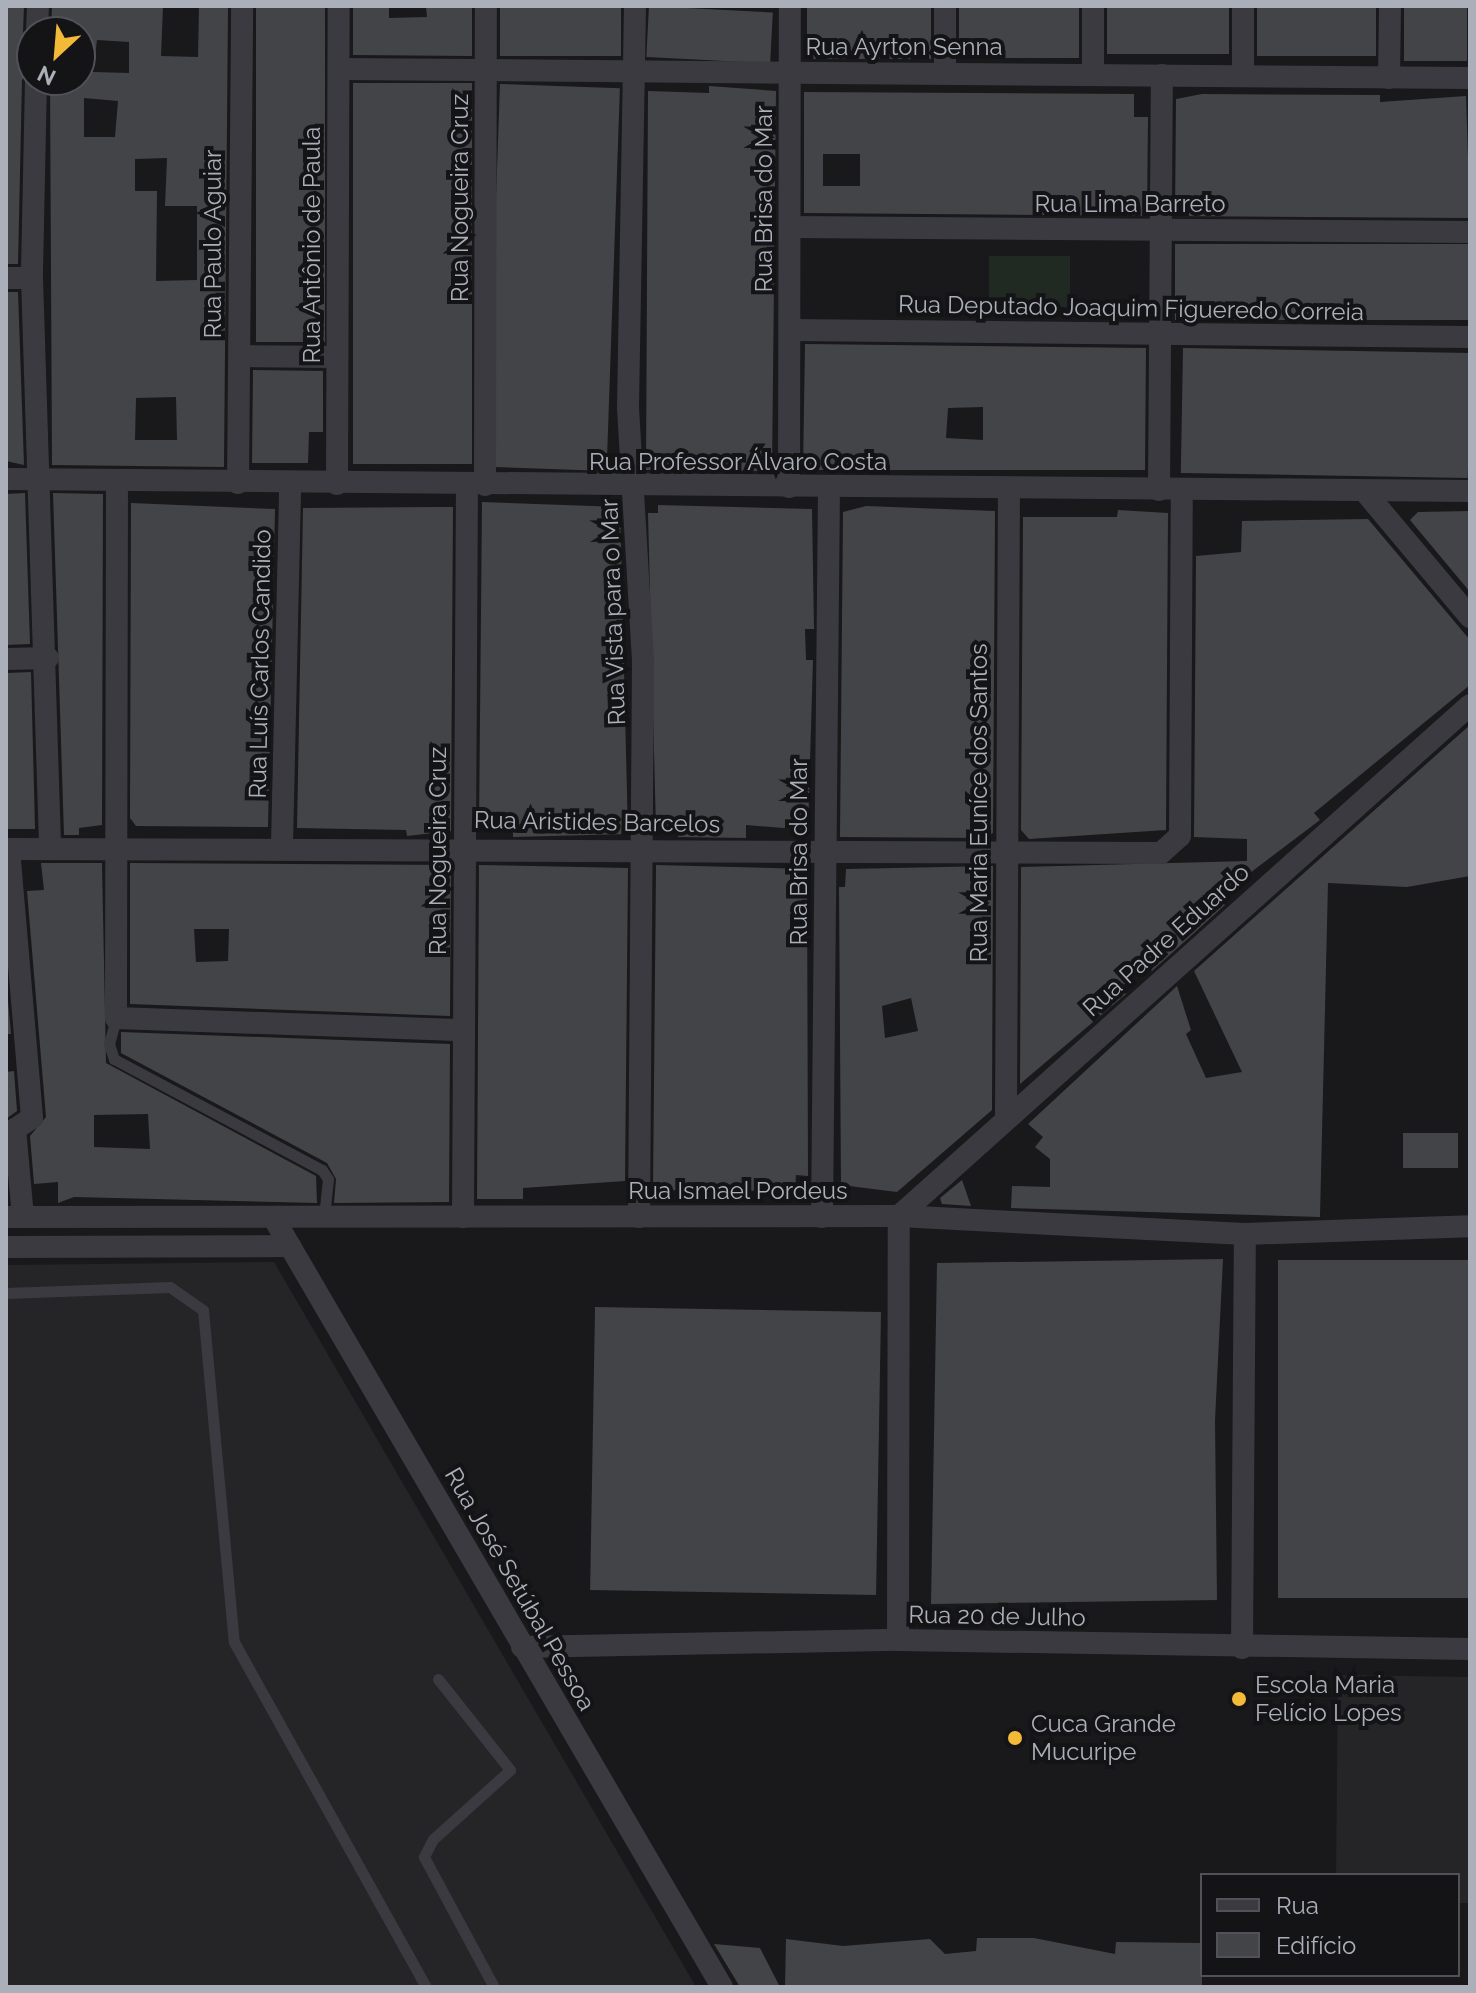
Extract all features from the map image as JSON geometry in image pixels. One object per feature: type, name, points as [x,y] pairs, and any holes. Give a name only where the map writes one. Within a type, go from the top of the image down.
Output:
[{"type":"street","name":"Rua Paulo Aguiar","points":[[238,483],[242,6]]},
{"type":"street","name":"Rua Antônio de Paula","points":[[337,484],[339,6]]},
{"type":"street","name":"Rua Nogueira Cruz","points":[[463,1217],[463,847],[476,485],[486,6]]},
{"type":"street","name":"Rua Vista para o Mar","points":[[635,6],[628,408],[636,489],[643,849],[639,1217]]},
{"type":"street","name":"Rua Brisa do Mar","points":[[789,487],[790,6]]},
{"type":"street","points":[[945,6],[945,73]]},
{"type":"street","points":[[1093,6],[1093,74]]},
{"type":"street","points":[[1243,6],[1243,75]]},
{"type":"street","points":[[1389,78],[1390,6]]},
{"type":"street","name":"Rua Ayrton Senna","points":[[339,69],[487,72],[636,66],[789,72],[1470,78]]},
{"type":"street","points":[[1159,490],[1162,75]]},
{"type":"street","points":[[36,96],[32,278],[38,479],[48,658],[50,845]]},
{"type":"street","name":"Rua Lima Barreto","points":[[791,227],[1470,232]]},
{"type":"street","points":[[6,278],[32,278]]},
{"type":"street","name":"Rua Deputado Joaquim Figueredo Correia","points":[[790,330],[1470,337]]},
{"type":"street","points":[[240,356],[337,357]]},
{"type":"street","name":"Rua Professor Álvaro Costa","points":[[6,479],[636,489],[1470,491]]},
{"type":"street","points":[[117,481],[112,844],[116,1018],[464,1030]]},
{"type":"street","name":"Rua Luís Carlos Candido","points":[[282,845],[290,484]]},
{"type":"street","name":"Rua Brisa do Mar","points":[[822,1217],[829,488]]},
{"type":"street","name":"Rua Maria Euníce dos Santos","points":[[1006,1117],[1004,850],[1009,489]]},
{"type":"street","name":"Rua Aristides Barcelos","points":[[7,849],[112,844],[1161,853],[1180,836],[1182,490]]},
{"type":"street","points":[[1366,493],[1470,617]]},
{"type":"street","points":[[6,659],[48,658]]},
{"type":"street","name":"Rua Padre Eduardo","points":[[899,1216],[1006,1117],[1470,705]]},
{"type":"street","points":[[7,849],[32,1118],[15,1129],[14,1217]]},
{"type":"street","points":[[898,1640],[899,1216]]},
{"type":"street","name":"Rua Ismael Pordeus","points":[[14,1217],[899,1216],[1245,1234],[1470,1226]]},
{"type":"street","name":"Rua José Setúbal Pessoa","points":[[273,1217],[722,1987]]},
{"type":"street","points":[[1242,1648],[1245,1234]]},
{"type":"street","points":[[6,1247],[290,1246]]},
{"type":"street","name":"Rua 20 de Julho","points":[[522,1647],[898,1640],[1242,1648],[1470,1649]]},
{"type":"lane","points":[[116,1018],[109,1044],[114,1059],[322,1170],[328,1179],[324,1216]]},
{"type":"lane","points":[[6,1293],[170,1287],[203,1310],[234,1642],[426,1987]]},
{"type":"lane","points":[[438,1679],[510,1770],[433,1839],[424,1857],[494,1987]]},
{"type":"shaded area","points":[[989,256],[1070,256],[1070,307],[989,307]]},
{"type":"shaded area","points":[[274,1262],[696,1987],[6,1987],[6,1265]]},
{"type":"shaded area","points":[[1338,1675],[1470,1677],[1470,1903],[1460,1903],[1460,1873],[1336,1873]]},
{"type":"building","points":[[6,6],[24,6],[24,16],[16,16],[16,96],[22,96],[18,264],[6,264]]},
{"type":"building","points":[[52,6],[163,6],[161,56],[198,57],[199,6],[228,6],[224,467],[52,465],[50,96],[96,96],[96,72],[129,73],[129,42],[97,40],[96,48],[96,16],[52,16]],"holes":[[[84,98],[118,101],[115,137],[84,137]],[[167,158],[165,206],[197,206],[197,280],[156,281],[157,191],[135,191],[135,159]],[[176,397],[177,440],[135,440],[136,398]]]},
{"type":"building","points":[[256,6],[325,6],[325,342],[256,342]]},
{"type":"building","points":[[353,6],[389,6],[389,18],[427,17],[426,6],[472,6],[472,56],[353,55]]},
{"type":"building","points":[[500,6],[621,6],[621,56],[500,56]]},
{"type":"building","points":[[649,6],[773,12],[770,63],[646,57]]},
{"type":"building","points":[[807,6],[931,6],[931,59],[807,59]]},
{"type":"building","points":[[959,6],[1079,6],[1079,58],[959,58]]},
{"type":"building","points":[[1107,6],[1229,6],[1229,54],[1107,54]]},
{"type":"building","points":[[1257,6],[1376,6],[1376,56],[1257,56]]},
{"type":"building","points":[[1404,6],[1467,6],[1467,61],[1404,61]]},
{"type":"building","points":[[353,83],[472,83],[472,464],[353,464]]},
{"type":"building","points":[[500,84],[620,88],[607,471],[487,467]]},
{"type":"building","points":[[709,86],[776,91],[772,471],[646,470],[648,91],[709,93]]},
{"type":"building","points":[[804,92],[1134,94],[1134,117],[1148,117],[1147,216],[804,213]],"holes":[[[823,154],[860,154],[860,186],[823,186]]]},
{"type":"building","points":[[1202,94],[1380,95],[1380,102],[1466,96],[1470,218],[1175,216],[1176,99]]},
{"type":"building","points":[[1175,244],[1470,244],[1470,320],[1175,320]]},
{"type":"building","points":[[6,292],[18,292],[24,465],[6,461]]},
{"type":"building","points":[[805,344],[1146,348],[1145,470],[803,470]],"holes":[[[983,407],[983,440],[946,438],[948,408]]]},
{"type":"building","points":[[1183,348],[1470,353],[1468,478],[1181,473]]},
{"type":"building","points":[[253,370],[323,371],[323,432],[309,432],[308,463],[252,463]]},
{"type":"building","points":[[25,493],[30,644],[6,645],[6,494]]},
{"type":"building","points":[[53,493],[103,494],[102,825],[79,828],[79,835],[64,835]]},
{"type":"building","points":[[482,502],[620,507],[628,834],[513,837],[513,829],[479,827]]},
{"type":"building","points":[[131,503],[275,509],[268,827],[136,826],[130,818]]},
{"type":"building","points":[[658,505],[812,509],[814,629],[805,629],[806,660],[813,660],[808,830],[746,825],[746,838],[678,837],[678,830],[656,830],[648,513],[658,513]]},
{"type":"building","points":[[866,506],[995,511],[993,833],[982,838],[840,837],[843,512]]},
{"type":"building","points":[[453,507],[451,831],[407,836],[406,830],[297,828],[303,508]]},
{"type":"building","points":[[1118,510],[1168,513],[1166,830],[1029,839],[1021,830],[1023,517],[1117,517]]},
{"type":"building","points":[[1470,511],[1470,592],[1410,520],[1418,512]]},
{"type":"building","points":[[1368,519],[1470,640],[1470,685],[1314,813],[1320,820],[1246,876],[1221,901],[1225,905],[1152,971],[1147,966],[1121,987],[1126,994],[1020,1084],[1021,867],[1247,861],[1247,839],[1194,837],[1196,556],[1241,552],[1242,521]]},
{"type":"building","points":[[31,672],[35,829],[6,829],[6,673]]},
{"type":"building","points":[[1470,725],[1470,876],[1407,887],[1328,883],[1320,1217],[1011,1208],[1012,1186],[1050,1187],[1050,1159],[1035,1147],[1043,1137],[1028,1124],[1177,986],[1191,1030],[1186,1034],[1206,1078],[1242,1072],[1194,971]]},
{"type":"building","points":[[41,863],[102,863],[106,1063],[316,1176],[317,1203],[74,1197],[58,1203],[58,1182],[34,1184],[30,1136],[46,1117],[27,891],[44,890]],"holes":[[[148,1114],[150,1149],[94,1147],[94,1115]]]},
{"type":"building","points":[[130,863],[451,865],[450,1016],[130,1004]],"holes":[[[194,929],[229,929],[228,961],[196,962]]]},
{"type":"building","points":[[479,865],[628,868],[625,1181],[523,1188],[523,1199],[477,1199]]},
{"type":"building","points":[[656,865],[807,869],[808,1176],[796,1175],[795,1191],[653,1190]]},
{"type":"building","points":[[993,866],[992,1110],[897,1192],[841,1185],[839,887],[845,887],[846,869]],"holes":[[[911,998],[918,1031],[885,1038],[882,1006]]]},
{"type":"building","points":[[6,978],[11,1034],[6,1034]]},
{"type":"building","points":[[121,1032],[450,1044],[449,1202],[334,1203],[336,1179],[327,1163],[121,1053]]},
{"type":"building","points":[[14,1071],[17,1111],[6,1119],[6,1072]]},
{"type":"building","points":[[1403,1133],[1458,1133],[1458,1168],[1403,1168]]},
{"type":"building","points":[[962,1180],[971,1206],[942,1204],[940,1198]]},
{"type":"building","points":[[1223,1259],[1215,1420],[1217,1600],[931,1604],[937,1263]]},
{"type":"building","points":[[1278,1260],[1470,1260],[1470,1598],[1278,1598]]},
{"type":"building","points":[[595,1307],[881,1312],[876,1595],[590,1590]]},
{"type":"building","points":[[977,1938],[1034,1938],[1115,1954],[1116,1942],[1200,1943],[1202,1987],[785,1987],[786,1939],[843,1946],[930,1939],[945,1954],[976,1951]]},
{"type":"building","points":[[714,1944],[760,1948],[780,1987],[740,1987]]},
{"type":"place","name":"Escola Maria Felício Lopes","points":[[1239,1699]]},
{"type":"place","name":"Cuca Grande Mucuripe","points":[[1015,1738]]}]
